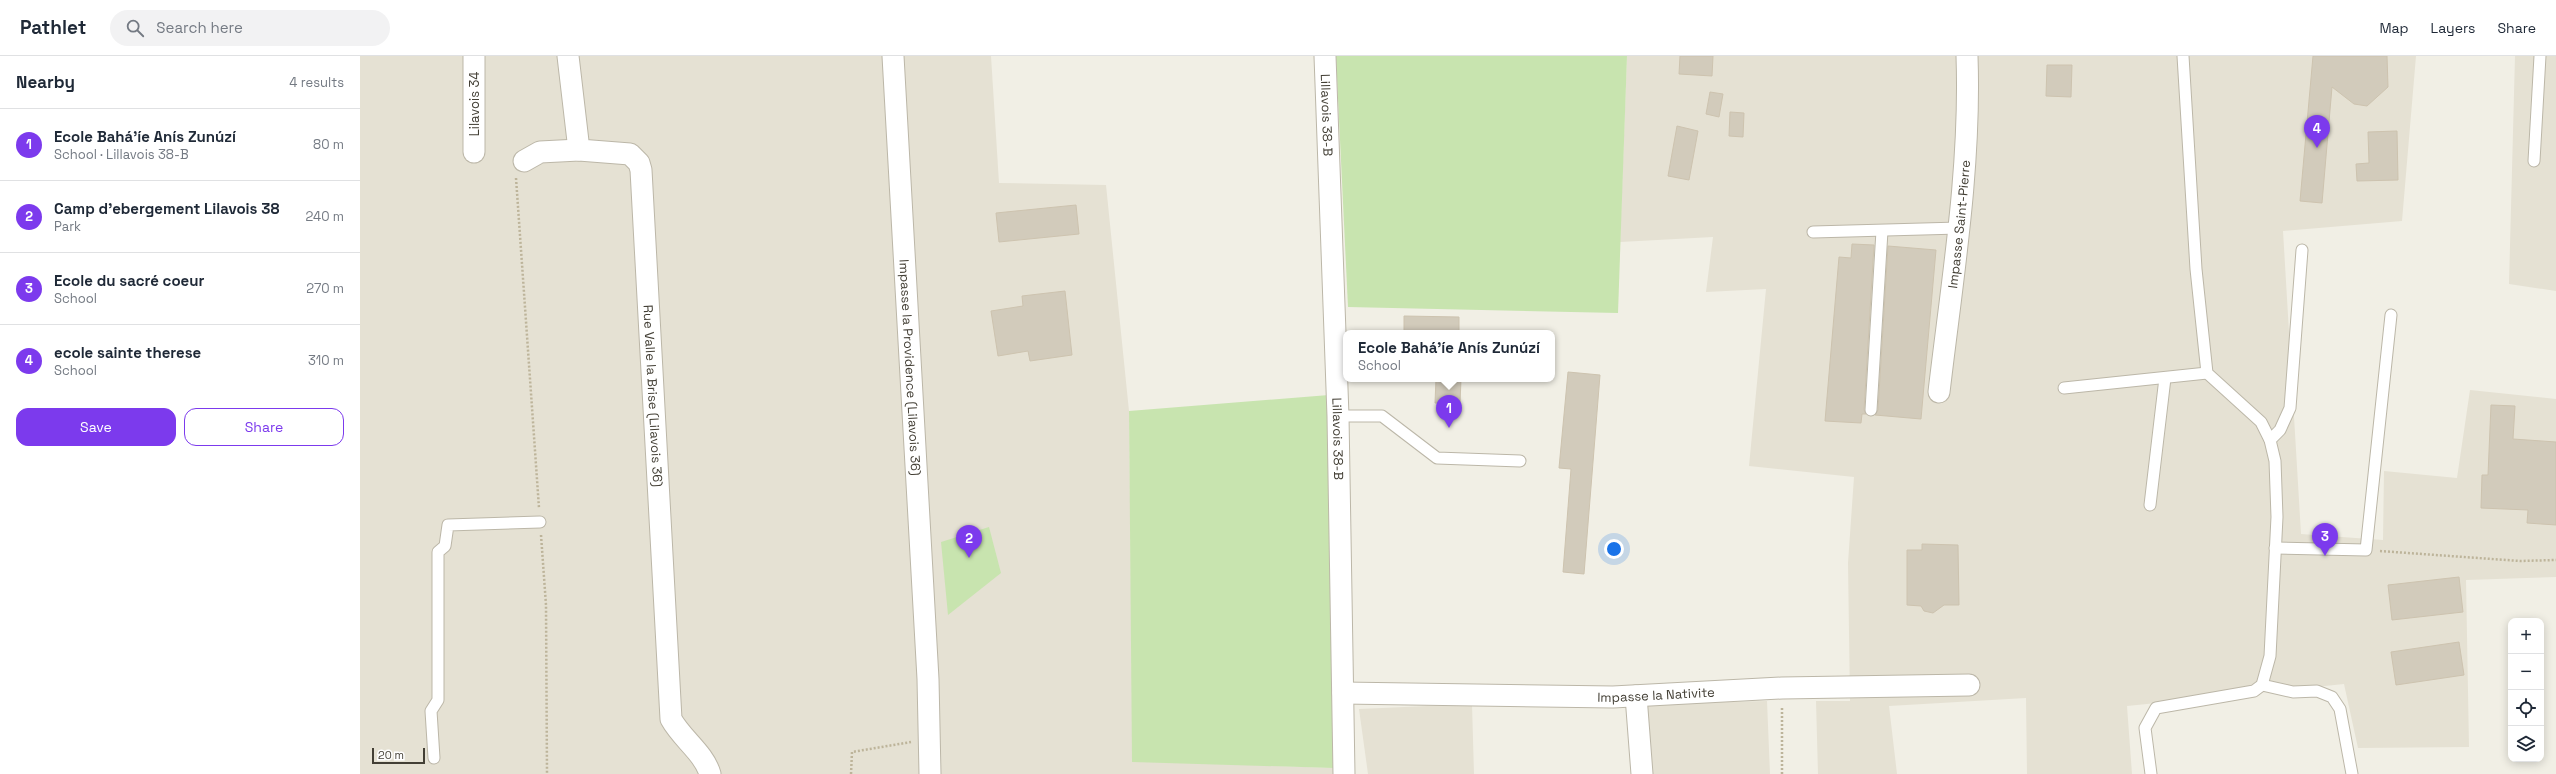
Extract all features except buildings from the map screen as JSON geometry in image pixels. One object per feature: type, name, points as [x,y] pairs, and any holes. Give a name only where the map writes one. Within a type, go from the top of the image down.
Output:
[{"type":"street","name":"Lilavois 34","points":[[474,56],[474,152]]},
{"type":"street","points":[[524,161],[540,152],[579,150],[568,56]]},
{"type":"street","name":"Impasse la Providence (Lilavois 36)","points":[[893,56],[928,679],[930,774]]},
{"type":"street","name":"Lillavois 38-B","points":[[1325,56],[1338,416],[1344,774]]},
{"type":"street","name":"Impasse Saint-Pierre","points":[[1939,392],[1959,228],[1968,88],[1967,56]]},
{"type":"street","name":"Rue Valle la Brise (Lilavois 36)","points":[[579,150],[630,154],[639,163],[641,170],[671,719],[678,733],[700,755],[710,774]]},
{"type":"street","name":"Impasse la Nativite","points":[[1343,693],[1636,696],[1782,688],[1969,685]]},
{"type":"street","points":[[1636,696],[1642,774]]},
{"type":"lane","points":[[2151,774],[2145,728],[2156,708],[2254,691],[2262,685],[2270,656],[2277,518],[2275,461],[2270,440],[2261,422],[2207,373],[2196,269],[2183,56]]},
{"type":"lane","points":[[2534,161],[2540,56]]},
{"type":"lane","points":[[1813,232],[1959,228]]},
{"type":"lane","points":[[1871,410],[1882,231]]},
{"type":"lane","points":[[2270,440],[2280,430],[2290,408],[2302,250]]},
{"type":"lane","points":[[2275,548],[2366,550],[2391,315]]},
{"type":"lane","points":[[2064,388],[2207,373]]},
{"type":"lane","points":[[2150,505],[2165,378]]},
{"type":"lane","points":[[1338,416],[1382,416],[1437,458],[1520,461]]},
{"type":"lane","points":[[434,758],[431,711],[438,700],[438,552],[445,546],[448,525],[540,522]]},
{"type":"lane","points":[[2262,685],[2293,692],[2318,691],[2332,697],[2340,709],[2352,774]]},
{"type":"path","points":[[524,161],[518,169],[516,179],[546,605],[547,774]]},
{"type":"path","points":[[2366,550],[2520,561],[2556,560]]},
{"type":"path","points":[[1782,688],[1782,774]]},
{"type":"path","points":[[851,774],[852,752],[929,739]]},
{"type":"shaded area","points":[[360,56],[991,56],[999,183],[1106,185],[1129,411],[1133,761],[1333,768],[1350,774],[360,774]]},
{"type":"shaded area","points":[[1627,56],[2416,56],[2402,221],[2283,231],[2301,534],[2383,540],[2384,471],[2457,478],[2470,390],[2556,399],[2556,577],[2466,580],[2469,747],[2358,748],[2344,684],[2127,706],[2132,774],[2027,774],[2026,698],[1889,706],[1897,774],[1818,774],[1816,701],[1850,701],[1848,563],[1854,477],[1749,466],[1766,289],[1706,292],[1713,237],[1620,242]]},
{"type":"shaded area","points":[[2515,56],[2556,56],[2556,291],[2509,284]]},
{"type":"shaded area","points":[[1767,701],[1770,774],[1635,774],[1630,704]]},
{"type":"shaded area","points":[[1472,704],[1474,774],[1368,774],[1359,709]]},
{"type":"green space","points":[[1336,56],[1627,56],[1618,313],[1348,307]]},
{"type":"green space","points":[[1329,395],[1333,768],[1132,762],[1129,411]]},
{"type":"green space","points":[[989,527],[1001,573],[948,615],[941,542]]},
{"type":"place","name":"ecole sainte therese","points":[[2317,148]]},
{"type":"place","name":"Ecole Bahá'íe Anís Zunúzí","points":[[1449,428]]},
{"type":"place","name":"Ecole du sacré coeur","points":[[2325,556]]},
{"type":"place","name":"Camp d'ebergement Lilavois 38","points":[[969,558]]}]
